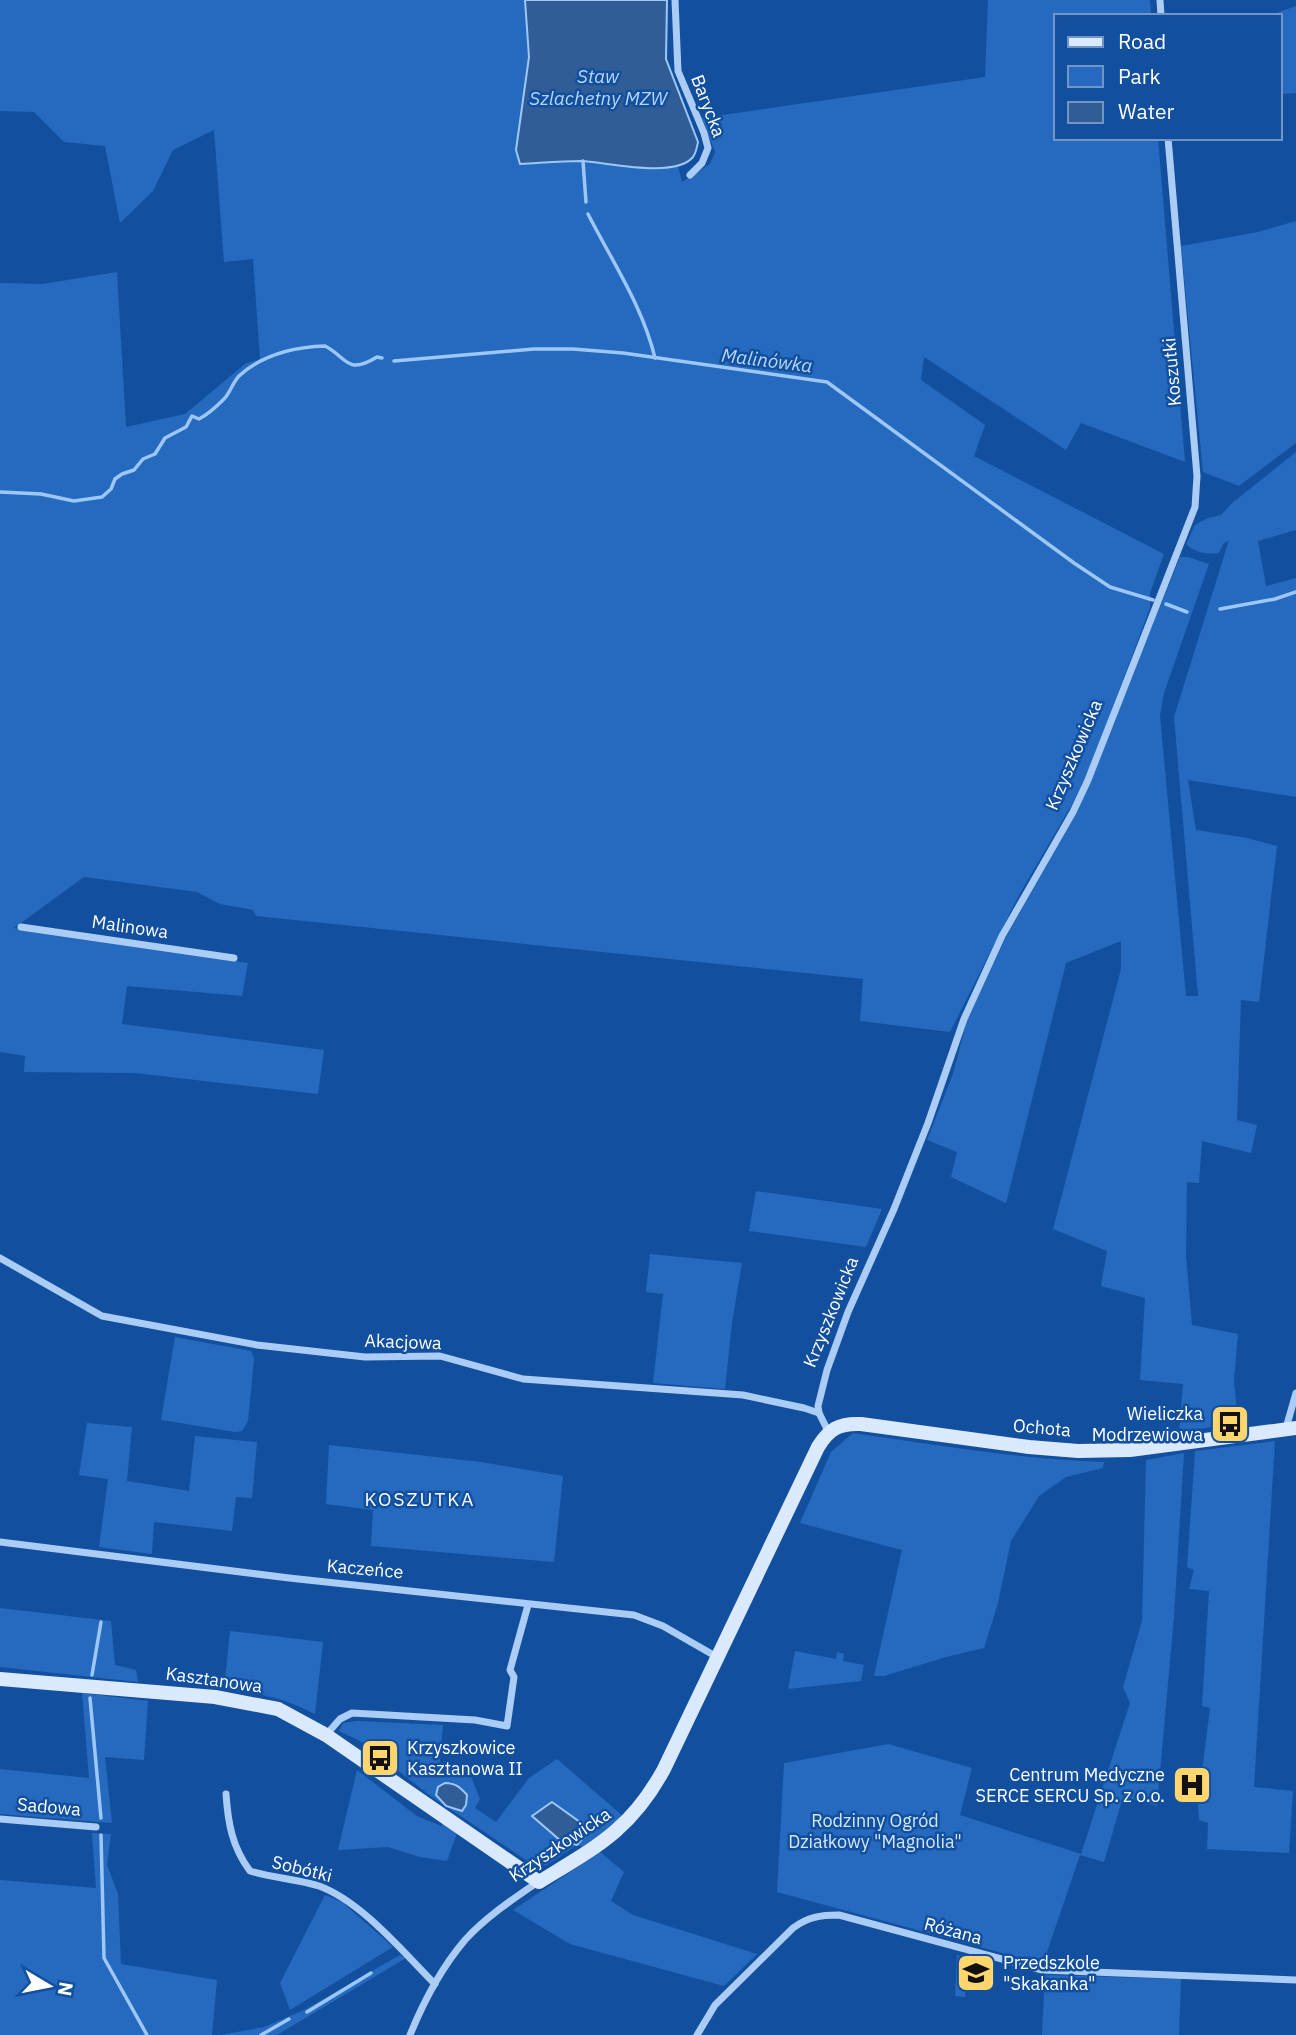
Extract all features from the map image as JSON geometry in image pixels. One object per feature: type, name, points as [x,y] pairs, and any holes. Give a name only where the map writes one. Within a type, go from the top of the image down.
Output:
[{"type":"street","name":"Barycka","points":[[675,0],[678,71],[708,148],[702,163],[690,175]]},
{"type":"street","name":"Koszutki","points":[[1160,596],[1193,516],[1197,497],[1168,140]]},
{"type":"street","name":"Krzyszkowicka","points":[[819,1413],[820,1395],[839,1336],[899,1198],[944,1081],[964,1019],[1002,936],[1078,802],[1160,596]]},
{"type":"street","name":"Malinowa","points":[[21,927],[234,958]]},
{"type":"street","name":"Akacjowa","points":[[0,1258],[102,1317],[259,1345],[365,1357],[440,1356],[523,1379],[743,1395],[819,1413]]},
{"type":"street","points":[[1291,1428],[1296,1392]]},
{"type":"street","points":[[819,1413],[828,1431]]},
{"type":"street","name":"Ochota","points":[[828,1431],[841,1425],[861,1424],[1029,1447],[1112,1451],[1291,1428]]},
{"type":"street","name":"Krzyszkowicka","points":[[410,2035],[435,1984],[465,1941],[510,1901],[605,1840],[623,1826],[642,1805],[664,1769],[828,1431]]},
{"type":"street","name":"Kaczeńce","points":[[0,1542],[528,1605],[634,1615],[663,1626],[718,1657]]},
{"type":"street","points":[[326,1735],[340,1719],[352,1713],[467,1720],[507,1726],[514,1677],[510,1670],[528,1605]]},
{"type":"street","name":"Kasztanowa","points":[[0,1679],[215,1697],[278,1709],[326,1735],[539,1882]]},
{"type":"street","name":"Sobótki","points":[[226,1794],[230,1831],[236,1850],[250,1871],[318,1886],[344,1897],[398,1945],[435,1984]]},
{"type":"street","name":"Sadowa","points":[[0,1819],[96,1827]]},
{"type":"street","name":"Różana","points":[[697,2035],[715,2005],[793,1928],[804,1920],[820,1915],[839,1915],[1042,1970],[1296,1980]]},
{"type":"green space","points":[[0,0],[525,0],[529,57],[523,101],[520,164],[583,161],[648,169],[678,166],[682,182],[710,164],[715,152],[702,118],[985,77],[988,0],[1150,0],[1151,14],[1054,14],[1054,140],[1158,140],[1185,462],[1081,423],[1066,450],[924,357],[921,380],[985,425],[974,456],[1164,554],[1150,593],[1150,608],[1091,765],[1074,801],[1019,895],[950,1032],[860,1021],[863,979],[256,916],[253,910],[220,904],[197,892],[84,877],[14,928],[248,963],[242,996],[127,986],[122,1024],[324,1050],[318,1094],[135,1073],[24,1072],[25,1056],[0,1052],[0,283],[42,284],[117,272],[126,427],[185,414],[245,364],[260,359],[253,259],[224,262],[214,130],[173,150],[153,191],[120,223],[105,146],[64,142],[34,112],[0,111]]},
{"type":"green space","points":[[1296,6],[1296,93],[1282,94],[1282,14],[1274,14]]},
{"type":"green space","points":[[1296,221],[1296,443],[1239,486],[1203,472],[1181,246],[1258,232]]},
{"type":"green space","points":[[1296,452],[1296,530],[1258,541],[1266,586],[1296,578],[1296,797],[1188,780],[1196,830],[1277,846],[1259,1002],[1241,1000],[1237,1120],[1257,1125],[1251,1153],[1202,1141],[1199,1183],[1187,1182],[1186,1256],[1192,1325],[1238,1334],[1234,1380],[1238,1423],[1179,1432],[1183,1384],[1140,1380],[1145,1298],[1101,1286],[1107,1251],[1053,1229],[1121,969],[1121,941],[1066,963],[1006,1203],[951,1177],[957,1152],[927,1140],[953,1074],[967,1020],[1006,937],[1078,810],[1180,557],[1209,564],[1164,693],[1160,716],[1186,996],[1198,996],[1174,717],[1229,540],[1223,544],[1219,553],[1215,554],[1197,551],[1186,544],[1195,525],[1221,515],[1232,503]]},
{"type":"green space","points":[[756,1191],[882,1209],[866,1247],[749,1231]]},
{"type":"green space","points":[[650,1254],[742,1263],[725,1389],[653,1383],[663,1294],[646,1292]]},
{"type":"green space","points":[[175,1337],[251,1351],[254,1359],[248,1421],[242,1431],[161,1420]]},
{"type":"green space","points":[[87,1423],[132,1427],[127,1481],[189,1491],[195,1436],[257,1442],[252,1498],[236,1497],[232,1531],[154,1522],[152,1554],[99,1547],[108,1479],[79,1475]]},
{"type":"green space","points":[[853,1433],[1009,1455],[1104,1462],[1103,1468],[1066,1477],[1039,1496],[1011,1541],[998,1603],[984,1648],[884,1676],[874,1676],[902,1550],[800,1523],[831,1452]]},
{"type":"green space","points":[[1275,1441],[1254,1787],[1293,1791],[1289,1853],[1207,1849],[1208,1823],[1199,1820],[1198,1804],[1210,1708],[1202,1706],[1209,1591],[1189,1589],[1194,1570],[1187,1567],[1195,1451]]},
{"type":"green space","points":[[329,1445],[481,1462],[563,1476],[554,1562],[371,1546],[373,1510],[326,1504]]},
{"type":"green space","name":"Rodzinny Ogród Działkowy \"Magnolia\"","points":[[1184,1453],[1174,1617],[1157,1806],[1123,1797],[1104,1862],[1080,1855],[1043,1964],[777,1892],[784,1763],[888,1744],[972,1768],[960,1815],[1081,1854],[1130,1703],[1123,1687],[1142,1621],[1146,1460]]},
{"type":"green space","points":[[0,1608],[111,1621],[115,1665],[136,1670],[138,1682],[0,1667]]},
{"type":"green space","points":[[230,1631],[323,1642],[315,1714],[270,1697],[224,1690]]},
{"type":"green space","points":[[795,1651],[836,1659],[837,1652],[844,1654],[843,1661],[864,1665],[861,1681],[788,1689]]},
{"type":"green space","points":[[82,1693],[148,1701],[144,1760],[105,1757],[112,1823],[0,1814],[0,1769],[89,1778]]},
{"type":"green space","points":[[357,1721],[443,1725],[439,1771],[470,1774],[480,1799],[475,1808],[496,1822],[529,1778],[557,1759],[624,1817],[583,1847],[577,1845],[547,1865],[535,1866],[428,1794],[360,1741],[339,1731],[343,1723]]},
{"type":"green space","points":[[357,1770],[417,1816],[441,1826],[444,1823],[457,1833],[447,1861],[420,1857],[388,1847],[338,1850]]},
{"type":"green space","points":[[92,1833],[111,1834],[107,1865],[118,1894],[121,1964],[217,1980],[212,2035],[0,2035],[0,1880],[96,1888]]},
{"type":"green space","points":[[600,1852],[624,1872],[611,1901],[633,1915],[757,1954],[724,1986],[570,1944],[513,1910]]},
{"type":"green space","points":[[325,1895],[342,1902],[393,1947],[290,2010],[280,1983]]},
{"type":"green space","points":[[400,1955],[406,1958],[277,2035],[221,2035],[264,2027],[304,2010]]},
{"type":"green space","points":[[957,1955],[975,1960],[975,1967],[967,1967],[965,1997],[955,1996]]},
{"type":"green space","points":[[1045,1975],[1181,1979],[1179,2035],[1042,2035]]},
{"type":"water","name":"Staw Szlachetny MZW","points":[[525,0],[667,0],[666,59],[698,142],[693,157],[684,164],[656,168],[581,161],[520,164],[516,150],[529,57]]},
{"type":"water","points":[[445,1783],[458,1786],[467,1795],[462,1811],[446,1806],[436,1795],[438,1787]]},
{"type":"water","points":[[552,1802],[591,1830],[577,1845],[561,1841],[532,1816]]},
{"type":"waterway","points":[[583,161],[586,202]]},
{"type":"waterway","points":[[588,214],[635,302],[655,358]]},
{"type":"waterway","name":"Malinówka","points":[[0,492],[41,494],[74,501],[102,497],[111,489],[115,479],[134,470],[143,459],[155,454],[165,438],[186,427],[192,416],[199,419],[205,415],[226,397],[239,376],[268,358],[291,350],[325,346],[353,365],[377,357],[382,358]]},
{"type":"waterway","name":"Malinówka","points":[[394,361],[534,349],[573,349],[623,353],[827,382],[1074,563],[1110,587],[1153,600]]},
{"type":"waterway","name":"Malinówka","points":[[1220,609],[1275,599],[1296,592]]},
{"type":"waterway","name":"Malinówka","points":[[1166,604],[1187,612]]},
{"type":"waterway","points":[[92,1675],[101,1622]]},
{"type":"waterway","points":[[90,1698],[101,1818]]},
{"type":"waterway","points":[[101,1835],[104,1958],[147,2035]]},
{"type":"waterway","points":[[307,2012],[371,1973]]},
{"type":"waterway","points":[[261,2035],[289,2019]]},
{"type":"place","name":"Wieliczka Modrzewiowa","points":[[1230,1424]]},
{"type":"place","name":"Krzyszkowice Kasztanowa II","points":[[380,1758]]},
{"type":"place","name":"Centrum Medyczne SERCE SERCU Sp. z o.o.","points":[[1192,1785]]},
{"type":"place","name":"Przedszkole \"Skakanka\"","points":[[976,1973]]},
{"type":"district","name":"KOSZUTKA","points":[[420,1499]]}]
